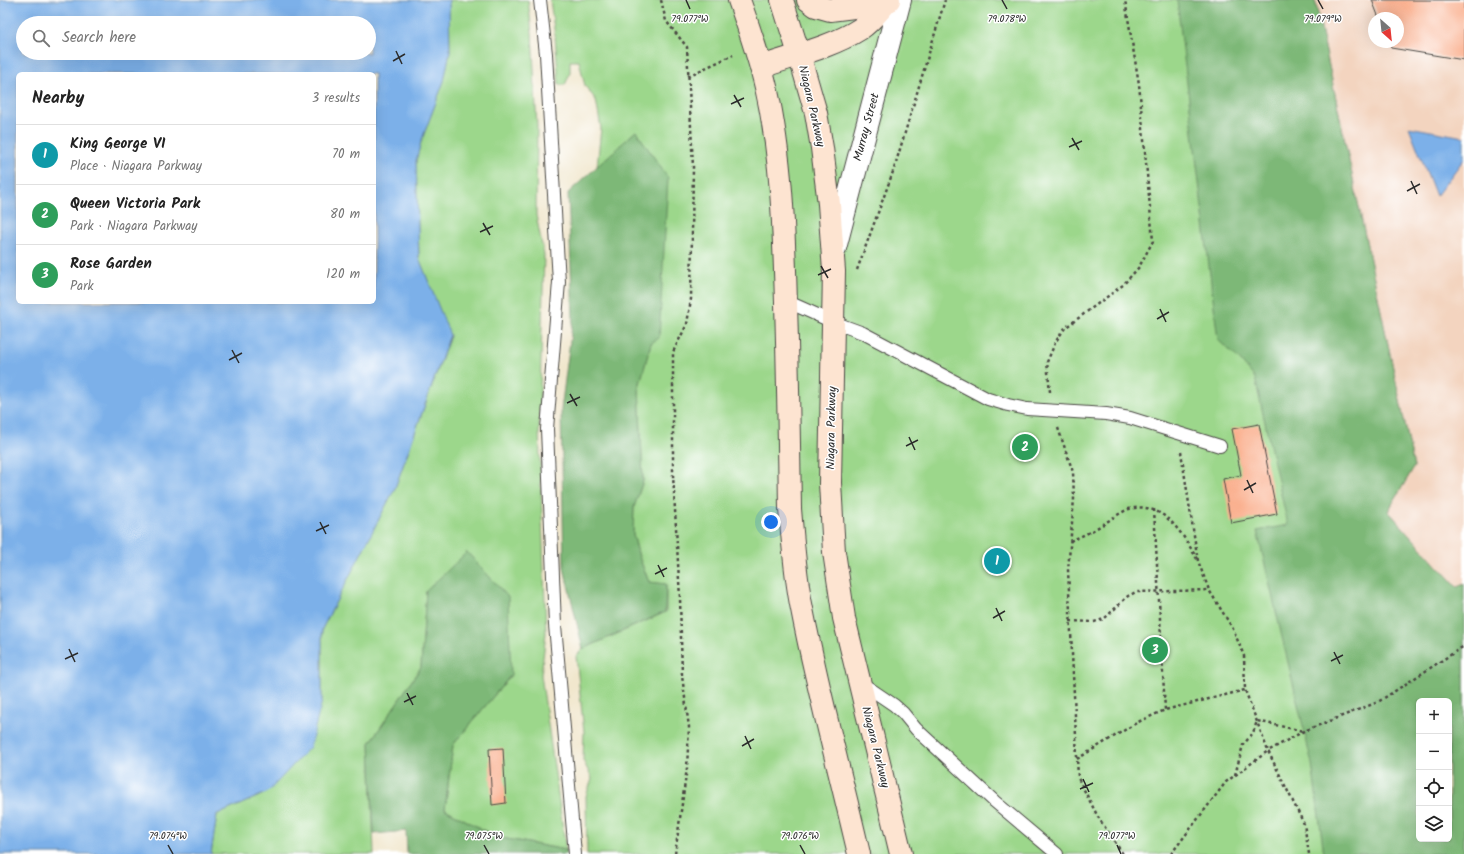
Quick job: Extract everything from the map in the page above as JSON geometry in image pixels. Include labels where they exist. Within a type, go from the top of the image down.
[{"type":"main road","points":[[739,0],[761,66],[770,109],[780,182],[785,241],[790,509],[801,608],[859,854]]},
{"type":"main road","name":"Niagara Parkway","points":[[782,0],[816,113],[829,197],[833,255],[830,483],[834,552],[844,618],[901,854]]},
{"type":"main road","points":[[808,0],[816,6],[830,10],[892,1]]},
{"type":"main road","points":[[761,66],[799,54],[860,29],[892,1]]},
{"type":"street","name":"Murray Street","points":[[833,255],[892,1]]},
{"type":"lane","points":[[540,0],[546,54],[559,282],[547,429],[554,609],[575,854]]},
{"type":"lane","points":[[786,301],[833,322],[863,333],[969,390],[995,401],[1027,409],[1106,414],[1130,418],[1220,446]]},
{"type":"lane","points":[[860,682],[894,705],[903,713],[916,729],[994,801],[1057,854]]},
{"type":"path","points":[[661,0],[666,21],[687,47],[693,167],[691,299],[687,324],[674,352],[673,460],[682,676],[688,727],[687,768],[675,854]]},
{"type":"path","points":[[856,273],[894,168],[945,0]]},
{"type":"path","points":[[688,76],[737,54]]},
{"type":"path","points":[[862,244],[864,253]]},
{"type":"path","points":[[1178,433],[1198,561]]},
{"type":"path","points":[[1070,542],[1128,509],[1142,507],[1154,509],[1166,516],[1186,539],[1198,561],[1209,590],[1233,629],[1244,656],[1245,690],[1268,751],[1304,824],[1309,854]]},
{"type":"path","points":[[1154,509],[1165,710]]},
{"type":"path","points":[[1070,621],[1094,622],[1104,619],[1128,596],[1136,592],[1159,593],[1209,590]]},
{"type":"path","points":[[1171,854],[1226,782],[1268,751],[1304,731],[1378,702],[1464,646]]},
{"type":"path","points":[[1077,759],[1138,722],[1165,710],[1245,690]]},
{"type":"path","points":[[1257,721],[1304,731]]},
{"type":"path","points":[[1235,776],[1243,746],[1253,733],[1257,721]]},
{"type":"shaded area","points":[[1315,0],[1464,0],[1464,584],[1457,588],[1388,511],[1414,467]]},
{"type":"green space","points":[[449,0],[528,0],[532,33],[537,127],[536,215],[544,255],[539,430],[546,633],[541,675],[566,850],[496,837],[445,809],[453,745],[511,675],[426,591],[421,667],[370,743],[374,854],[211,854],[217,815],[268,792],[322,701],[322,629],[395,488],[450,336],[419,258],[416,161],[421,142],[444,81],[450,51]]},
{"type":"green space","points":[[550,0],[1315,0],[1414,467],[1388,511],[1457,588],[1464,642],[1464,854],[587,854],[586,796],[592,779],[583,760],[584,732],[576,656],[583,649],[666,612],[666,584],[649,582],[639,557],[633,534],[634,507],[643,481],[639,387],[651,343],[636,131],[597,167],[601,128],[596,100],[585,86],[579,61],[570,61],[570,73],[565,85],[559,85]]},
{"type":"green space","points":[[1177,0],[1315,0],[1414,467],[1388,511],[1457,587],[1464,584],[1464,854],[1324,854],[1312,764],[1257,531],[1288,525],[1255,378],[1239,359],[1218,340]]},
{"type":"green space","points":[[636,131],[668,178],[659,338],[651,343],[639,387],[643,481],[634,507],[633,534],[639,557],[649,582],[666,584],[665,612],[583,649],[564,568],[561,410],[573,318],[568,193]]},
{"type":"green space","points":[[467,552],[508,597],[511,675],[453,745],[445,809],[496,837],[566,850],[566,854],[407,854],[406,831],[374,834],[370,743],[421,667],[426,591]]},
{"type":"water","points":[[0,0],[449,0],[450,51],[444,81],[421,142],[416,161],[419,258],[450,335],[395,488],[322,629],[322,701],[310,747],[268,792],[217,815],[211,854],[0,854]]},
{"type":"water","points":[[1409,127],[1464,137],[1464,159],[1436,196]]},
{"type":"building","points":[[1372,0],[1464,0],[1464,60],[1391,48],[1404,48],[1404,12],[1377,12]]},
{"type":"building","points":[[1259,424],[1277,514],[1231,523],[1223,479],[1241,475],[1232,429]]},
{"type":"building","points":[[503,748],[506,803],[492,805],[489,749]]},
{"type":"place","name":"Queen Victoria Park","points":[[1025,447]]},
{"type":"place","name":"King George VI","points":[[997,561]]},
{"type":"place","name":"Rose Garden","points":[[1155,650]]}]
